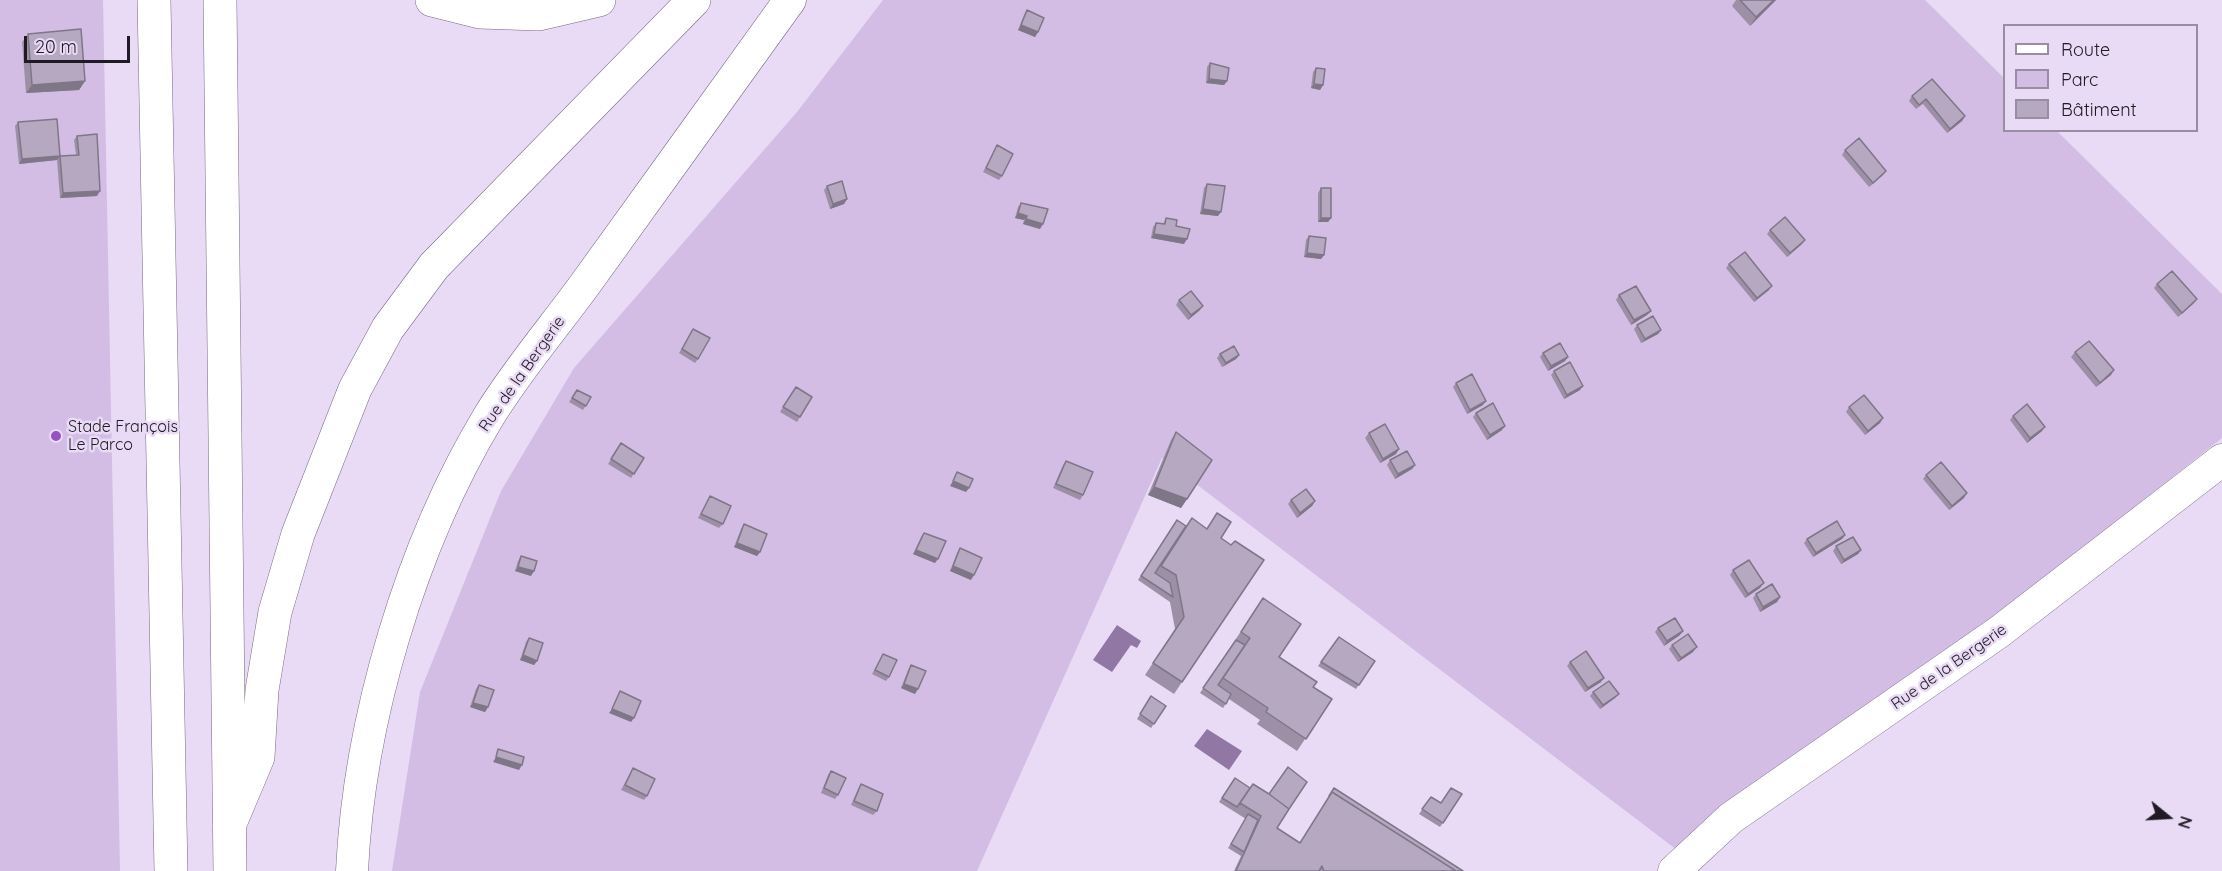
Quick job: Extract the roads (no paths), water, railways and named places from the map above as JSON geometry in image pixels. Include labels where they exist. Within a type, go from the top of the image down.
[{"type":"highway","points":[[154,0],[171,871]]},
{"type":"highway","points":[[220,0],[230,871]]},
{"type":"highway","points":[[432,0],[480,12],[539,14],[599,0]]},
{"type":"highway","points":[[230,826],[258,757],[262,690],[275,612],[298,534],[355,389],[388,328],[434,266],[694,0]]},
{"type":"street","name":"Rue de la Bergerie","points":[[352,871],[354,818],[374,713],[402,609],[441,509],[489,416],[790,0]]},
{"type":"street","name":"Rue de la Bergerie","points":[[1674,871],[1731,818],[2000,632],[2222,460]]},
{"type":"place","name":"Stade François Le Parco","points":[[56,436]]}]
